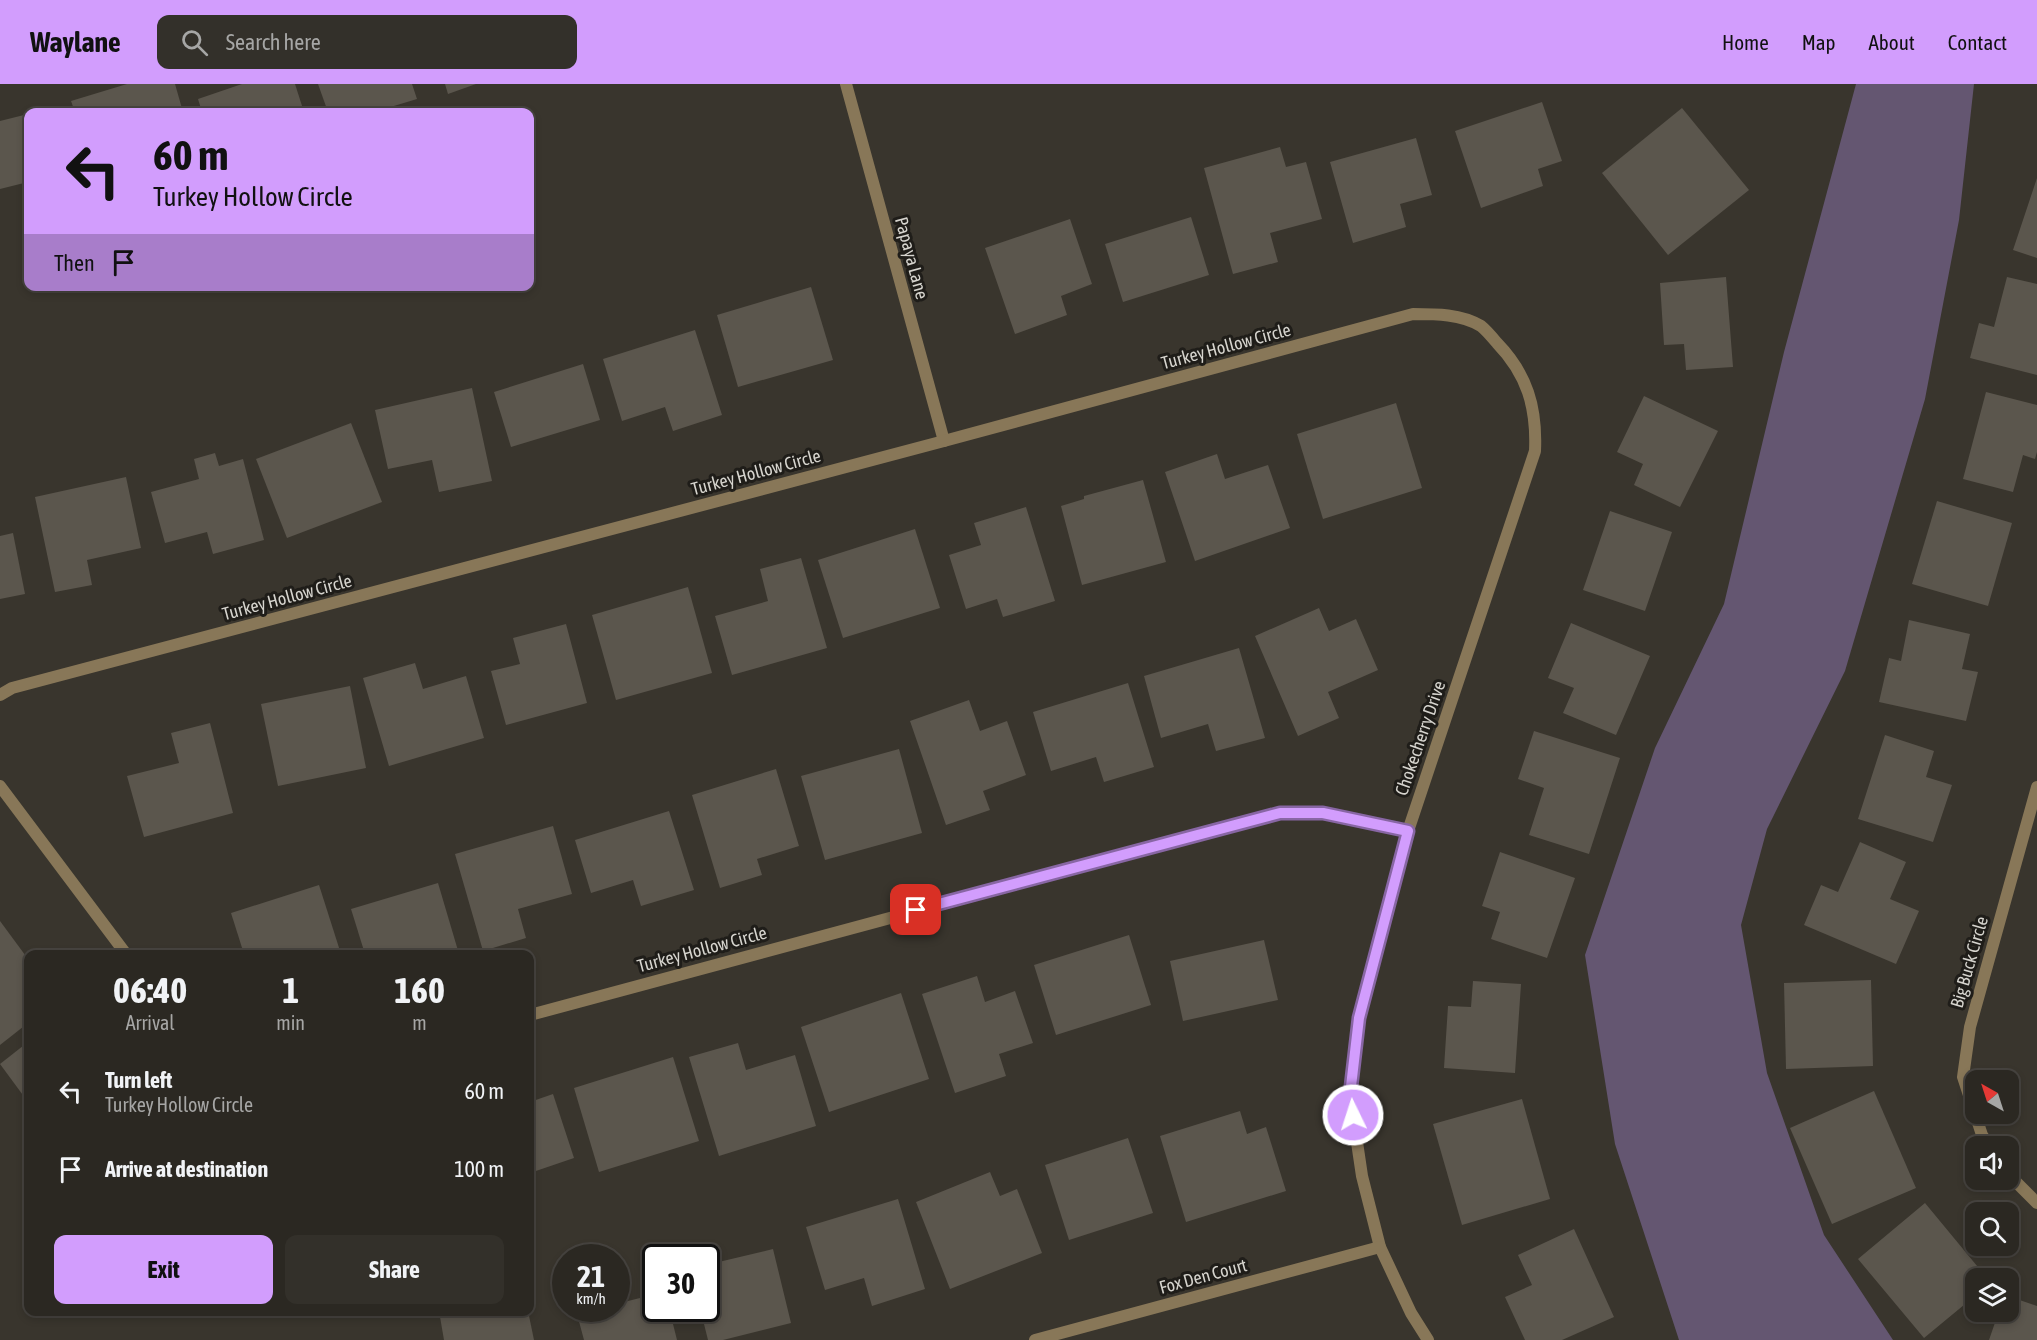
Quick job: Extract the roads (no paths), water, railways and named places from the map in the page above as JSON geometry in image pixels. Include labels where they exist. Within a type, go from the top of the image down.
[{"type":"street","name":"Papaya Lane","points":[[846,84],[944,441]]},
{"type":"street","name":"Turkey Hollow Circle","points":[[0,695],[12,688],[1413,314],[1448,314],[1481,326],[1511,357]]},
{"type":"street","name":"Chokecherry Drive","points":[[1428,1340],[1411,1313],[1380,1247],[1362,1176],[1350,1095],[1359,1018],[1408,831],[1535,451],[1536,428],[1527,386],[1511,357]]},
{"type":"street","points":[[0,786],[123,950]]},
{"type":"street","name":"Big Buck Circle","points":[[1983,1136],[1963,1077],[1970,1027],[2037,787]]},
{"type":"street","name":"Turkey Hollow Circle","points":[[534,1013],[1280,813],[1323,813],[1408,831]]},
{"type":"street","points":[[2019,1185],[2037,1203]]},
{"type":"street","name":"Fox Den Court","points":[[1035,1340],[1380,1247]]}]
